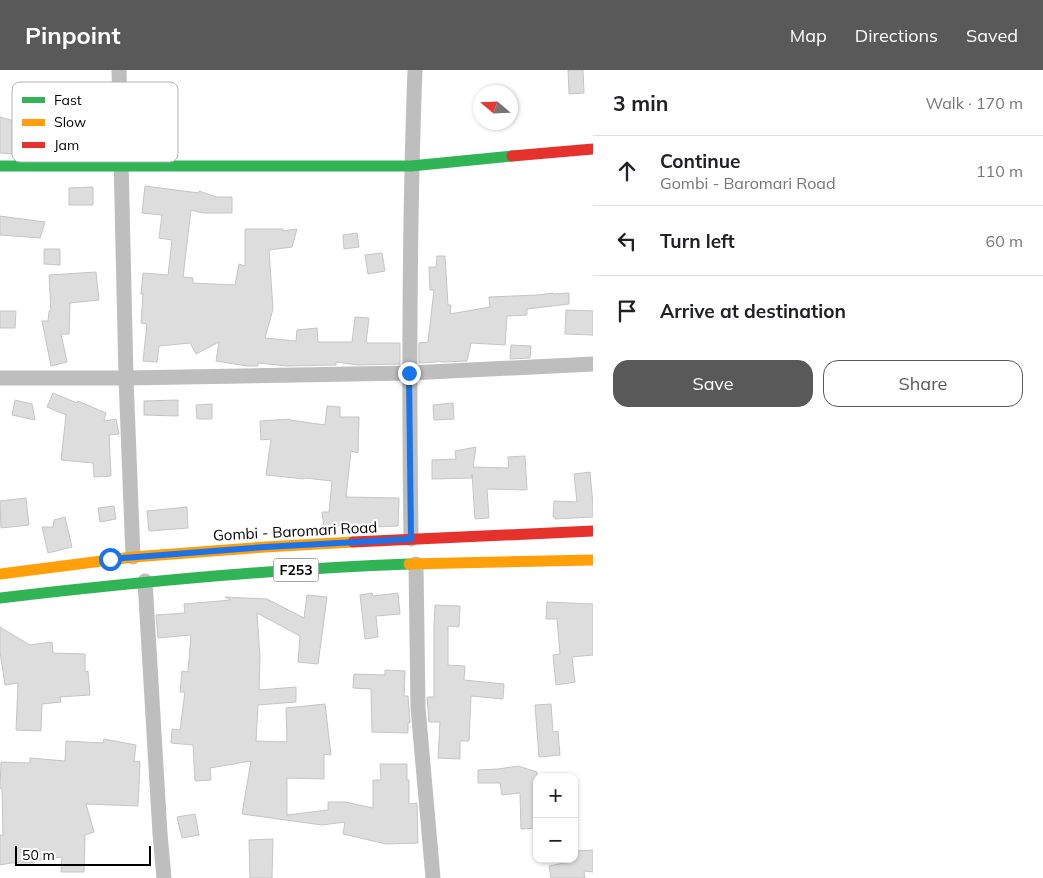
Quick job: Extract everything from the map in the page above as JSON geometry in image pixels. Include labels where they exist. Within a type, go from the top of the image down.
[{"type":"main road","points":[[0,166],[411,166],[593,149]]},
{"type":"main road","name":"Gombi - Baromari Road","points":[[0,574],[133,557],[265,547],[593,531]]},
{"type":"main road","name":"F253","points":[[0,598],[145,581],[272,571],[416,564],[593,560]]},
{"type":"street","points":[[411,539],[409,373],[411,166],[415,70]]},
{"type":"street","points":[[120,162],[133,557]]},
{"type":"street","points":[[0,378],[126,378],[409,373],[593,364]]},
{"type":"street","points":[[416,564],[418,708],[433,878]]},
{"type":"street","points":[[145,581],[159,824],[164,878]]},
{"type":"building","points":[[568,70],[583,70],[584,93],[569,94]]},
{"type":"building","points":[[0,117],[12,120],[12,154],[0,153]]},
{"type":"building","points":[[145,186],[199,193],[199,191],[216,197],[232,197],[232,213],[203,213],[191,210],[183,277],[193,278],[193,283],[235,285],[239,264],[245,266],[245,229],[283,229],[283,231],[297,229],[292,247],[269,250],[273,309],[265,338],[296,341],[297,330],[317,328],[318,342],[352,342],[355,317],[369,318],[366,343],[400,343],[400,364],[358,365],[336,362],[336,365],[287,366],[258,363],[258,366],[247,366],[216,361],[219,342],[196,354],[190,343],[159,346],[157,362],[143,361],[147,324],[141,323],[143,273],[168,275],[172,240],[159,238],[162,215],[142,213]]},
{"type":"building","points":[[93,187],[93,205],[69,205],[69,188]]},
{"type":"building","points":[[0,216],[45,222],[40,238],[0,235]]},
{"type":"building","points":[[357,233],[359,247],[344,249],[343,235]]},
{"type":"building","points":[[44,249],[60,249],[60,265],[44,264]]},
{"type":"building","points":[[382,253],[385,271],[368,274],[365,255]]},
{"type":"building","points":[[437,256],[445,256],[448,305],[451,305],[450,314],[490,307],[489,297],[569,293],[569,304],[527,309],[527,315],[507,316],[505,345],[471,343],[467,361],[419,363],[419,343],[428,342],[434,290],[430,290],[429,267],[436,267]]},
{"type":"building","points":[[96,272],[99,300],[70,303],[69,334],[61,334],[67,362],[51,366],[42,321],[48,321],[49,311],[51,311],[49,275]]},
{"type":"building","points":[[566,310],[593,311],[593,335],[565,334]]},
{"type":"building","points":[[0,311],[16,311],[15,328],[0,328]]},
{"type":"building","points":[[511,345],[531,346],[530,358],[510,359]]},
{"type":"building","points":[[53,393],[106,413],[104,421],[116,419],[119,434],[109,435],[111,476],[94,477],[93,463],[61,460],[66,415],[47,407]]},
{"type":"building","points":[[15,400],[32,404],[35,420],[12,415]]},
{"type":"building","points":[[178,400],[178,416],[144,415],[144,401]]},
{"type":"building","points":[[453,403],[454,419],[434,420],[433,405]]},
{"type":"building","points":[[212,404],[212,419],[197,419],[196,405]]},
{"type":"building","points":[[327,406],[340,407],[340,417],[359,417],[358,453],[351,451],[346,497],[399,498],[398,526],[345,528],[345,525],[324,527],[322,512],[329,512],[332,481],[266,475],[271,439],[261,440],[260,421],[290,419],[325,425]]},
{"type":"building","points":[[476,447],[473,467],[509,468],[508,457],[525,456],[527,490],[487,489],[489,518],[475,519],[472,474],[472,478],[432,479],[432,460],[456,459],[455,451]]},
{"type":"building","points":[[590,472],[593,517],[555,519],[553,517],[554,501],[577,502],[574,474]]},
{"type":"building","points":[[26,498],[29,525],[1,528],[0,501]]},
{"type":"building","points":[[114,506],[116,519],[100,522],[98,508]]},
{"type":"building","points":[[187,507],[188,528],[149,531],[147,511]]},
{"type":"building","points":[[65,517],[72,547],[48,553],[42,527],[53,527],[54,520]]},
{"type":"building","points":[[372,593],[373,596],[398,593],[400,614],[376,616],[378,637],[365,639],[360,595]]},
{"type":"building","points":[[307,595],[327,597],[318,664],[298,662],[300,636],[257,613],[260,657],[259,690],[296,687],[296,702],[258,705],[256,741],[287,742],[286,708],[325,704],[331,755],[324,754],[324,779],[287,778],[287,815],[328,810],[328,802],[345,802],[373,808],[373,780],[381,780],[380,764],[407,764],[409,804],[417,803],[418,843],[386,844],[343,834],[345,822],[322,825],[242,814],[251,761],[210,768],[211,780],[195,781],[193,745],[171,743],[172,729],[180,730],[185,692],[180,692],[182,671],[188,672],[191,635],[158,638],[156,615],[185,613],[184,604],[231,600],[225,597],[267,599],[304,618]]},
{"type":"building","points":[[547,602],[593,604],[593,655],[572,657],[575,682],[556,685],[553,655],[560,654],[557,619],[546,619]]},
{"type":"building","points":[[435,605],[460,606],[459,627],[448,626],[448,665],[465,666],[464,680],[504,684],[503,699],[471,696],[469,741],[460,741],[460,759],[438,758],[440,722],[429,722],[427,697],[434,697]]},
{"type":"building","points":[[0,627],[30,645],[52,642],[53,653],[85,654],[85,672],[88,671],[90,695],[60,697],[61,702],[42,704],[41,731],[16,730],[18,683],[5,685],[0,652]]},
{"type":"building","points":[[385,670],[405,671],[404,696],[408,696],[410,723],[408,723],[408,733],[372,732],[371,689],[353,688],[354,674],[385,675]]},
{"type":"building","points":[[551,704],[553,732],[558,731],[560,755],[539,757],[535,705]]},
{"type":"building","points":[[104,739],[136,745],[134,761],[140,762],[138,806],[86,804],[94,832],[85,835],[84,872],[61,872],[62,857],[34,861],[34,863],[0,865],[0,835],[3,835],[2,789],[0,788],[1,762],[30,763],[30,758],[65,761],[66,741],[103,743]]},
{"type":"building","points":[[518,766],[537,772],[533,773],[533,828],[521,829],[520,793],[502,795],[500,783],[478,783],[478,770]]},
{"type":"building","points":[[195,814],[199,835],[182,838],[177,817]]},
{"type":"building","points":[[273,839],[272,878],[250,878],[249,840]]},
{"type":"building","points":[[593,850],[593,872],[584,871],[585,878],[551,878],[549,866],[578,863],[578,851]]},
{"type":"traffic: fast","points":[[0,166],[411,166],[512,156]]},
{"type":"traffic: fast","points":[[0,598],[204,577],[306,569],[409,564]]},
{"type":"traffic: slow","points":[[0,574],[133,557],[353,542]]},
{"type":"traffic: slow","points":[[409,564],[593,560]]},
{"type":"traffic: jam","points":[[512,156],[593,149]]},
{"type":"traffic: jam","points":[[353,542],[593,531]]},
{"type":"route","points":[[110,559],[265,547],[411,539],[409,373]]}]
